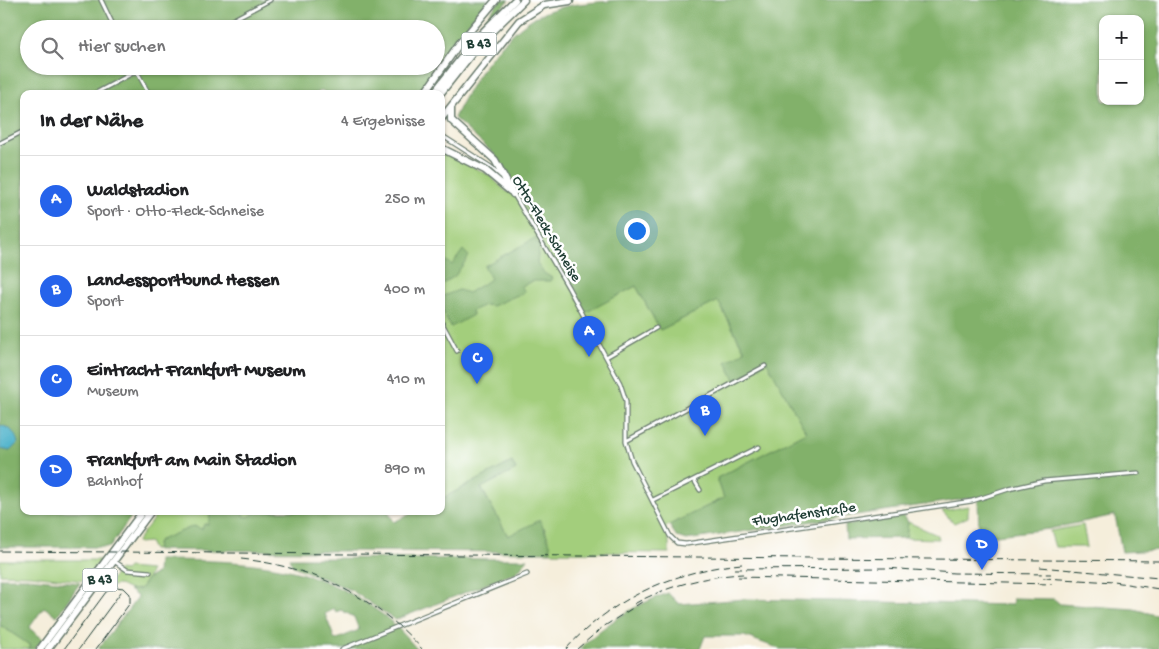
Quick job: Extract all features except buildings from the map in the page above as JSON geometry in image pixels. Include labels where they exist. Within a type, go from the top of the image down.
[{"type":"highway","points":[[445,62],[496,0]]},
{"type":"highway","name":"B 43","points":[[435,90],[476,38],[515,0]]},
{"type":"highway","name":"B 43","points":[[443,90],[481,42],[524,0]]},
{"type":"highway","points":[[445,113],[519,21],[544,5],[570,0]]},
{"type":"highway","points":[[427,90],[437,75]]},
{"type":"highway","points":[[451,105],[451,120],[495,160],[513,194]]},
{"type":"highway","points":[[445,150],[485,170],[513,194]]},
{"type":"highway","name":"B 43","points":[[40,649],[140,515]]},
{"type":"highway","name":"B 43","points":[[48,649],[148,515]]},
{"type":"street","points":[[101,0],[111,20]]},
{"type":"street","points":[[232,20],[270,0]]},
{"type":"street","points":[[101,90],[130,75]]},
{"type":"street","points":[[139,75],[147,90]]},
{"type":"street","points":[[0,143],[20,133]]},
{"type":"street","name":"Otto-Fleck-Schneise","points":[[445,137],[490,167],[500,176],[513,194],[606,357],[619,380],[626,401],[626,441],[632,461],[674,541]]},
{"type":"street","points":[[445,328],[457,351]]},
{"type":"street","points":[[606,357],[656,328]]},
{"type":"street","points":[[626,441],[765,366]]},
{"type":"street","points":[[652,500],[759,446]]},
{"type":"street","name":"Flughafenstraße","points":[[674,541],[686,544],[972,501],[1009,489],[1044,481],[1138,473]]},
{"type":"street","points":[[694,480],[700,490]]},
{"type":"street","points":[[114,562],[127,570],[150,572]]},
{"type":"street","points":[[342,649],[526,574]]},
{"type":"green space","points":[[0,0],[488,0],[445,55],[445,20],[20,20],[20,75],[431,75],[421,90],[20,90],[20,515],[132,515],[110,547],[0,547],[0,449],[10,451],[9,428],[0,425]]},
{"type":"green space","points":[[500,0],[509,0],[456,56]]},
{"type":"green space","points":[[619,0],[1159,0],[1159,550],[1122,552],[1115,515],[1049,529],[979,537],[978,497],[686,540],[677,537],[669,525],[724,498],[717,478],[806,432],[767,362],[735,380],[726,362],[745,351],[718,301],[660,330],[636,286],[585,313],[560,265],[495,155],[454,118],[479,74],[513,34],[539,15],[558,8]]},
{"type":"green space","points":[[445,153],[489,175],[507,192],[515,188],[585,312],[636,286],[660,330],[718,301],[745,352],[735,380],[767,361],[806,432],[717,478],[724,498],[665,527],[669,541],[669,553],[550,552],[550,544],[544,527],[508,536],[481,487],[516,470],[512,462],[445,497]]},
{"type":"green space","points":[[535,238],[539,246],[537,264],[544,273],[552,278],[550,281],[533,281],[521,286],[525,292],[492,306],[485,305],[471,311],[473,315],[451,327],[445,316],[445,295],[459,290],[468,293],[491,279],[484,266]]},
{"type":"green space","points":[[463,250],[469,256],[455,276],[445,282],[445,260],[452,265]]},
{"type":"green space","points":[[512,462],[516,470],[481,488],[508,536],[540,520],[550,544],[550,552],[156,550],[158,541],[194,526],[202,529],[204,524],[208,524],[210,515],[244,515],[249,517],[252,515],[390,515],[394,522],[408,515],[445,515],[445,497]]},
{"type":"green space","points":[[968,506],[968,517],[954,523],[942,511]]},
{"type":"green space","points":[[156,515],[278,515],[207,525],[202,530],[158,541],[156,550],[153,550],[149,542],[138,543],[137,541]]},
{"type":"green space","points":[[904,516],[908,522],[906,538],[846,539],[845,525]]},
{"type":"green space","points":[[908,522],[937,535],[938,539],[906,538]]},
{"type":"green space","points":[[1083,525],[1087,547],[1055,547],[1050,531]]},
{"type":"green space","points":[[289,558],[528,559],[517,572],[395,620],[351,590],[293,566]]},
{"type":"green space","points":[[0,560],[100,560],[85,581],[0,574]]},
{"type":"green space","points":[[158,560],[246,563],[300,573],[326,582],[353,595],[384,616],[417,649],[98,649],[138,597],[129,590],[140,589],[148,578],[157,573]],"holes":[[[334,608],[336,612],[341,610],[354,617],[359,630],[335,640],[325,614]]]},
{"type":"green space","points":[[128,568],[151,570],[148,578],[137,590],[127,589],[119,585],[109,587],[109,583],[118,570],[125,571]]},
{"type":"green space","points":[[0,578],[27,578],[80,583],[57,616],[44,607],[29,628],[43,639],[35,649],[29,649],[31,646],[0,625]]},
{"type":"green space","points":[[668,593],[679,604],[745,599],[1012,605],[1013,598],[1054,599],[1060,604],[1134,609],[1159,616],[1159,649],[780,649],[744,636],[705,636],[700,649],[579,649],[620,616],[643,603]]},
{"type":"green space","points":[[0,625],[31,646],[29,649],[0,649]]},
{"type":"water","points":[[0,425],[12,431],[17,439],[18,443],[10,451],[0,449]]},
{"type":"tram line","points":[[64,649],[106,592],[115,587],[124,588],[130,594],[130,603],[96,649]]},
{"type":"tram line","points":[[79,649],[121,592]]},
{"type":"railway","points":[[0,551],[1159,561]]},
{"type":"railway","points":[[241,559],[292,569],[340,587],[384,614],[404,630],[422,649]]},
{"type":"railway","points":[[566,649],[603,615],[646,590],[669,580],[693,573],[717,567],[742,564]]},
{"type":"railway","points":[[1040,567],[1159,578]]},
{"type":"railway","points":[[734,569],[886,568],[954,573],[1051,574]]},
{"type":"railway","points":[[634,604],[660,592],[687,583],[743,574]]},
{"type":"railway","points":[[738,577],[1052,584]]},
{"type":"railway","points":[[1043,578],[1114,582],[1159,589]]},
{"type":"railway","points":[[577,649],[603,627],[642,602]]},
{"type":"place","name":"Waldstadion","points":[[589,357]]},
{"type":"place","name":"Eintracht Frankfurt Museum","points":[[477,384]]},
{"type":"place","name":"Landessportbund Hessen","points":[[705,436]]},
{"type":"place","name":"Frankfurt am Main Stadion","points":[[982,570]]}]
